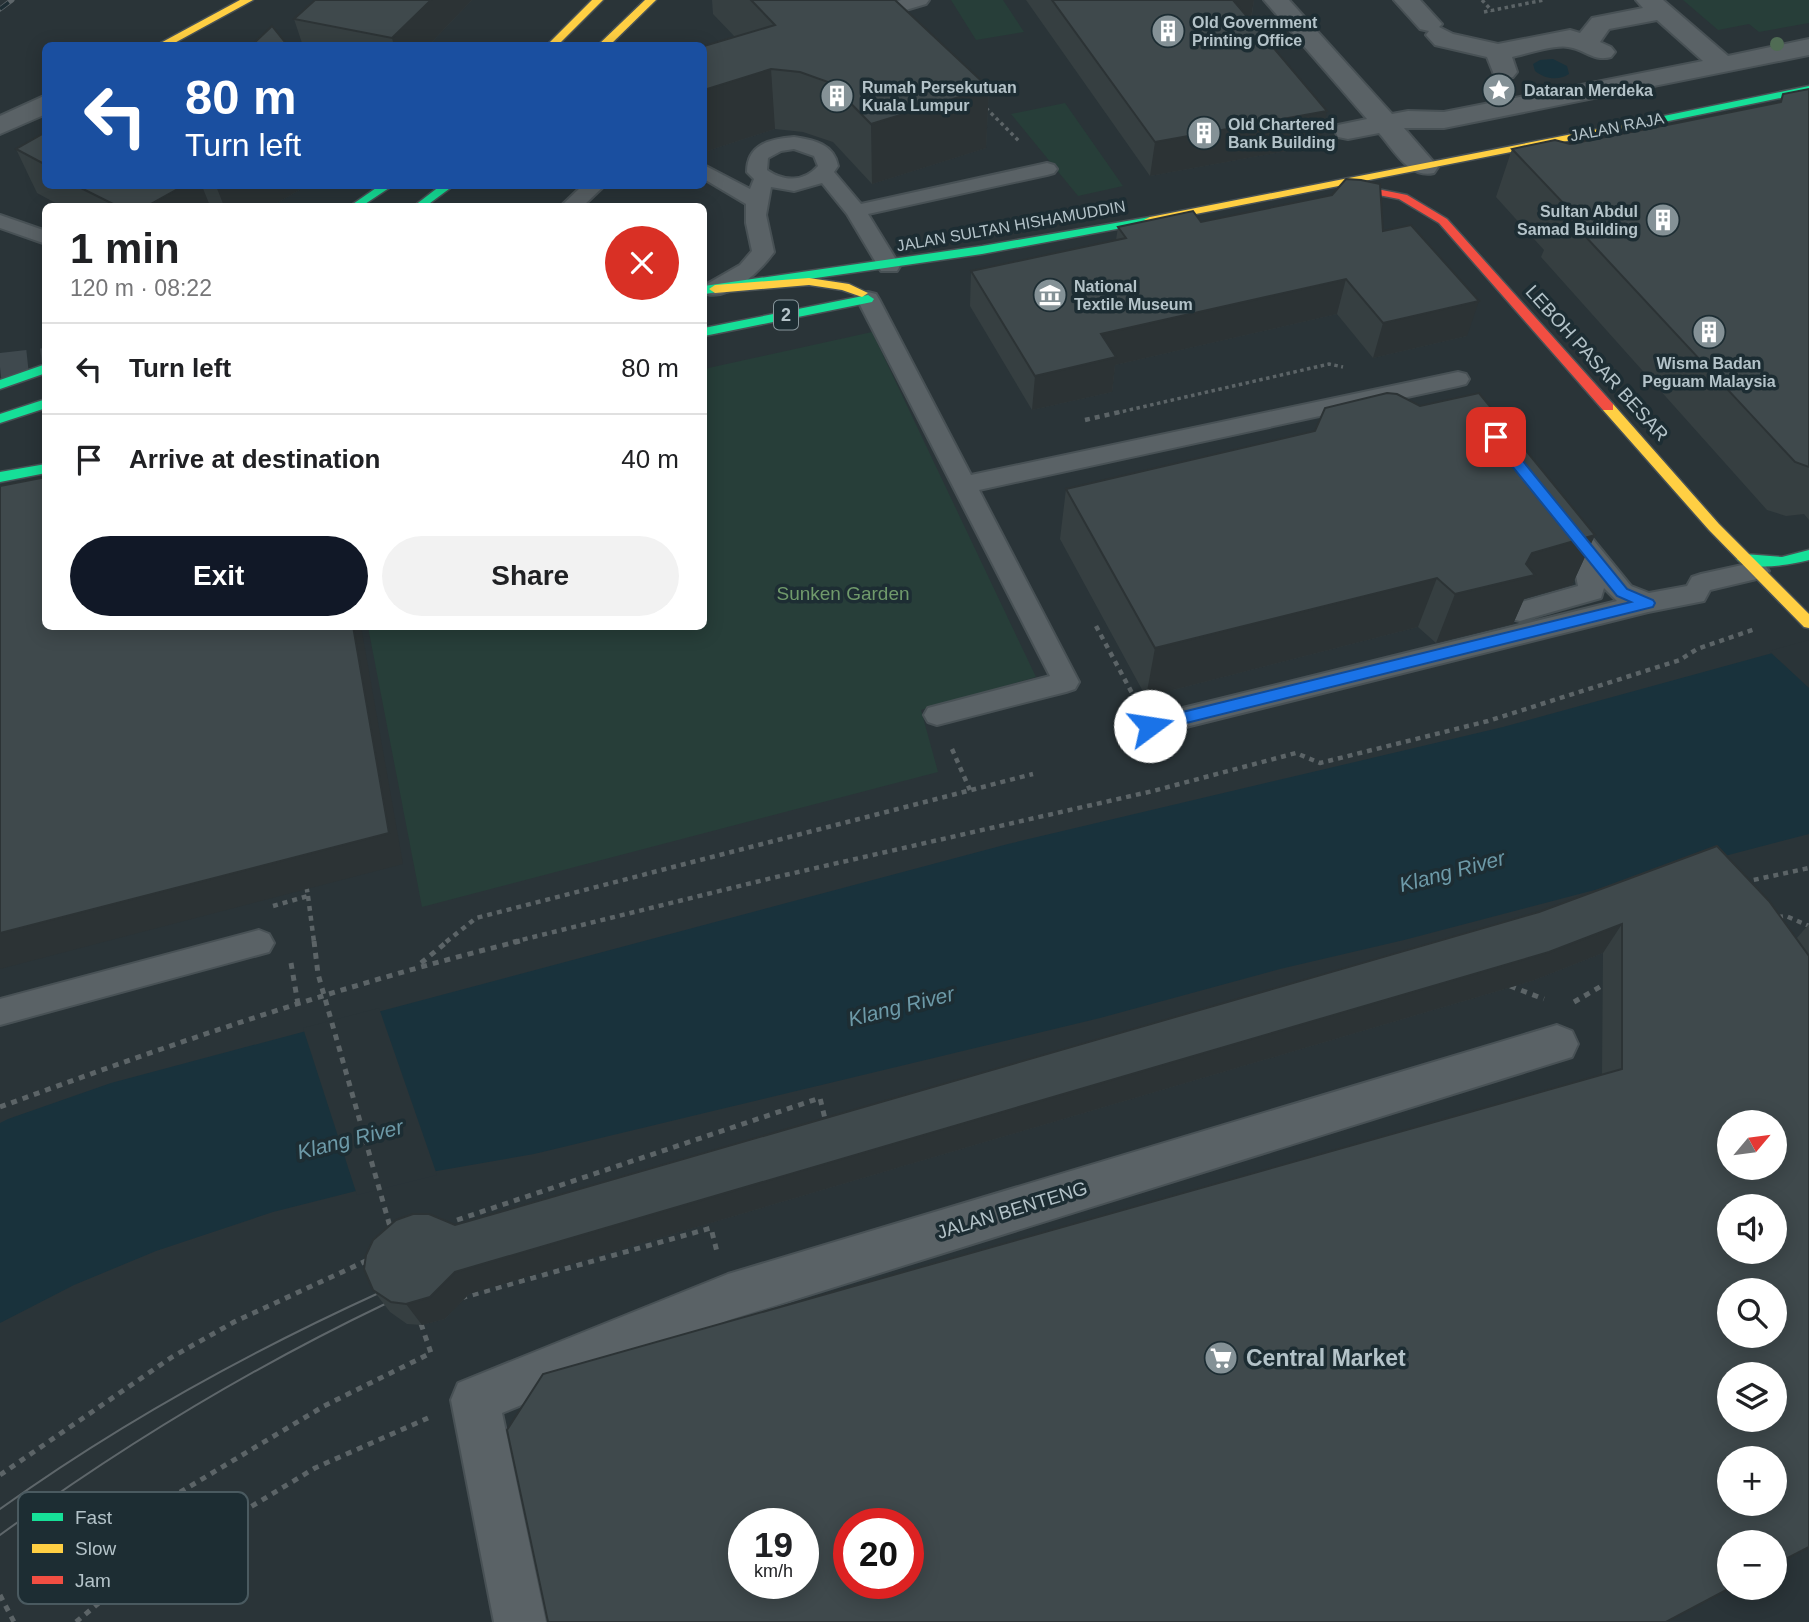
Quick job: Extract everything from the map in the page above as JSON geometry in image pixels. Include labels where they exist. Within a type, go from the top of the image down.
[{"type":"main road","points":[[168,42],[248,0]]},
{"type":"main road","points":[[555,42],[598,0]]},
{"type":"main road","points":[[606,42],[651,0]]},
{"type":"main road","name":"JALAN RAJA","points":[[1324,187],[1809,89]]},
{"type":"main road","name":"JALAN SULTAN HISHAMUDDIN","points":[[709,290],[889,266],[1324,187]]},
{"type":"main road","name":"LEBOH PASAR BESAR","points":[[1324,187],[1374,188],[1409,197],[1443,221],[1750,565],[1807,622]]},
{"type":"main road","points":[[360,203],[381,189]]},
{"type":"main road","points":[[423,203],[443,189]]},
{"type":"main road","points":[[709,290],[785,284],[830,284],[859,290],[868,299]]},
{"type":"main road","name":"2","points":[[707,331],[868,299]]},
{"type":"main road","points":[[0,385],[42,369]]},
{"type":"main road","points":[[0,419],[42,404]]},
{"type":"main road","points":[[4,479],[42,469]]},
{"type":"main road","points":[[1750,565],[1782,562],[1809,555]]},
{"type":"street","points":[[1276,0],[1424,167]]},
{"type":"street","points":[[1406,0],[1444,40],[1518,83],[1615,65],[1723,65],[1809,47]]},
{"type":"street","points":[[1615,65],[1593,16],[1655,6],[1723,65]]},
{"type":"street","points":[[1348,131],[1408,120],[1444,120],[1518,83],[1570,38],[1615,65]]},
{"type":"street","points":[[0,126],[42,105]]},
{"type":"street","name":"JALAN BENTENG","points":[[475,1400],[728,1297],[1558,1044]]},
{"type":"street","points":[[475,1400],[520,1622]]},
{"type":"lane","points":[[872,15],[920,0]]},
{"type":"lane","points":[[794,143],[816,147],[828,159],[824,173],[817,179],[796,185],[772,182],[757,172],[757,158],[772,147],[794,143]]},
{"type":"lane","points":[[856,211],[1047,169]]},
{"type":"lane","points":[[707,173],[755,200]]},
{"type":"lane","points":[[824,173],[856,211],[889,266]]},
{"type":"lane","points":[[709,290],[748,270],[763,252],[755,200],[764,178]]},
{"type":"lane","points":[[574,203],[591,189]]},
{"type":"lane","points":[[0,220],[42,236]]},
{"type":"lane","points":[[868,299],[1066,682],[937,715]]},
{"type":"lane","points":[[965,485],[1458,379]]},
{"type":"lane","points":[[1546,499],[1622,593],[1648,603]]},
{"type":"lane","points":[[1520,612],[1592,591],[1579,541]]},
{"type":"lane","points":[[1150,726],[1648,603],[1695,594],[1701,583],[1750,565]]},
{"type":"lane","points":[[0,1012],[259,943]]},
{"type":"path","points":[[1482,0],[1492,11]]},
{"type":"path","points":[[981,104],[1047,169]]},
{"type":"path","points":[[1076,422],[1329,364]]},
{"type":"path","points":[[1096,626],[1150,726]]},
{"type":"path","points":[[0,1105],[418,965],[772,878],[1153,790],[1296,753],[1320,762],[1488,721],[1680,660],[1696,649],[1760,627]]},
{"type":"path","points":[[937,715],[970,790]]},
{"type":"path","points":[[418,965],[476,918],[1033,774]]},
{"type":"path","points":[[1740,882],[1809,868]]},
{"type":"path","points":[[1750,880],[1757,890]]},
{"type":"path","points":[[306,883],[318,974],[394,1240]]},
{"type":"path","points":[[1772,909],[1779,919]]},
{"type":"path","points":[[1768,922],[1786,916],[1809,926]]},
{"type":"path","points":[[1558,1044],[1564,1008],[1610,981]]},
{"type":"path","points":[[1508,985],[1530,993]]},
{"type":"path","points":[[457,1220],[820,1098],[827,1128]]},
{"type":"path","points":[[454,1297],[465,1299],[710,1228],[728,1297]]},
{"type":"path","points":[[0,1475],[172,1357],[234,1322],[368,1260]]},
{"type":"path","points":[[180,1492],[324,1406],[431,1353],[417,1315]]},
{"type":"path","points":[[248,1508],[315,1468],[475,1400]]},
{"type":"path","points":[[0,1595],[13,1622]]},
{"type":"path","points":[[76,1622],[98,1604]]},
{"type":"green space","points":[[951,0],[1003,0],[1024,32],[976,40]]},
{"type":"green space","points":[[1683,0],[1809,0],[1809,23],[1759,32],[1749,24],[1718,30]]},
{"type":"green space","points":[[1065,103],[1123,186],[1078,196],[1011,114]]},
{"type":"green space","name":"Sunken Garden","points":[[872,332],[1036,677],[921,710],[938,772],[422,907],[369,630],[707,630],[707,368]]},
{"type":"water","points":[[1553,59],[1567,66],[1569,74],[1552,78],[1535,71],[1533,64],[1540,60]]},
{"type":"water","name":"Klang River","points":[[1809,643],[1809,834],[1404,940],[1280,969],[1100,1018],[534,1154],[431,1172],[273,1212],[156,1251],[74,1285],[0,1323],[0,1123],[8,1119],[111,1083],[1008,844],[1503,727]]},
{"type":"pier","points":[[1809,640],[1809,688],[1769,651]]},
{"type":"pier","points":[[379,1008],[437,1175],[357,1195],[303,1028]]},
{"type":"building","points":[[315,0],[431,0],[392,38],[294,19]]},
{"type":"building","points":[[751,0],[895,0],[989,88],[871,124],[831,83],[800,72],[771,69],[707,89],[707,45],[775,25]]},
{"type":"building","points":[[1052,0],[1233,0],[1327,111],[1155,142]]},
{"type":"building","points":[[272,26],[285,42],[255,42]]},
{"type":"building","points":[[1809,89],[1809,467],[1795,462],[1559,208],[1566,206],[1512,149],[1555,140],[1570,144],[1781,102],[1783,94]]},
{"type":"building","points":[[42,134],[42,163],[16,149]]},
{"type":"building","points":[[1346,179],[1380,184],[1383,231],[1411,225],[1479,301],[1383,323],[1346,279],[1101,334],[1116,357],[1035,376],[971,271],[1126,238],[1118,227],[1193,211],[1201,222],[1332,195]]},
{"type":"building","points":[[83,189],[178,189],[152,203],[111,203]]},
{"type":"building","points":[[1387,393],[1397,394],[1420,406],[1479,393],[1595,535],[1532,553],[1526,564],[1535,575],[1455,594],[1437,578],[1155,648],[1066,489],[1315,431],[1325,408]]},
{"type":"building","points":[[42,478],[42,630],[354,630],[389,833],[0,933],[0,486]]},
{"type":"building","name":"Central Market","points":[[1717,846],[1769,901],[1809,956],[1809,1547],[1787,1558],[1787,1530],[1717,1530],[1717,1595],[1666,1622],[548,1622],[507,1430],[543,1374],[1622,1069],[1622,924],[1549,952],[455,1272],[430,1297],[406,1304],[391,1302],[373,1290],[364,1269],[366,1255],[373,1240],[396,1220],[413,1214],[429,1214],[455,1225],[1539,912]]},
{"type":"tunnel","points":[[0,367],[42,362]]},
{"type":"tram line","points":[[24,1492],[91,1447],[185,1391],[381,1292]]},
{"type":"tram line","points":[[60,1492],[187,1410],[285,1355],[385,1304]]},
{"type":"tram line","points":[[0,1509],[18,1496]]},
{"type":"tram line","points":[[0,1535],[18,1522]]},
{"type":"railway","points":[[0,9],[12,0]]},
{"type":"traffic: fast","points":[[1654,121],[1809,89]]},
{"type":"traffic: fast","points":[[360,203],[381,189]]},
{"type":"traffic: fast","points":[[423,203],[443,189]]},
{"type":"traffic: fast","points":[[707,290],[982,250],[1150,220]]},
{"type":"traffic: fast","points":[[707,331],[868,299]]},
{"type":"traffic: fast","points":[[0,385],[42,369]]},
{"type":"traffic: fast","points":[[0,419],[42,404]]},
{"type":"traffic: fast","points":[[0,477],[42,469]]},
{"type":"traffic: fast","points":[[1744,559],[1782,562],[1809,555]]},
{"type":"traffic: slow","points":[[168,42],[248,0]]},
{"type":"traffic: slow","points":[[555,42],[598,0]]},
{"type":"traffic: slow","points":[[606,42],[651,0]]},
{"type":"traffic: slow","points":[[1150,220],[1654,121]]},
{"type":"traffic: slow","points":[[715,289],[809,281],[862,293]]},
{"type":"traffic: slow","points":[[1608,407],[1714,527],[1809,623]]},
{"type":"traffic: jam","points":[[1357,188],[1403,197],[1443,221],[1608,407]]},
{"type":"place","name":"Old Government Printing Office","points":[[1168,31]]},
{"type":"place","name":"Dataran Merdeka","points":[[1499,90]]},
{"type":"place","name":"Rumah Persekutuan Kuala Lumpur","points":[[837,96]]},
{"type":"place","name":"Old Chartered Bank Building","points":[[1204,133]]},
{"type":"place","name":"Sultan Abdul Samad Building","points":[[1663,220]]},
{"type":"place","name":"National Textile Museum","points":[[1050,295]]},
{"type":"place","name":"Wisma Badan Peguam Malaysia","points":[[1709,332]]},
{"type":"place","name":"Central Market","points":[[1221,1358]]},
{"type":"route","points":[[1150,726],[1648,603],[1622,593],[1496,437]]}]
